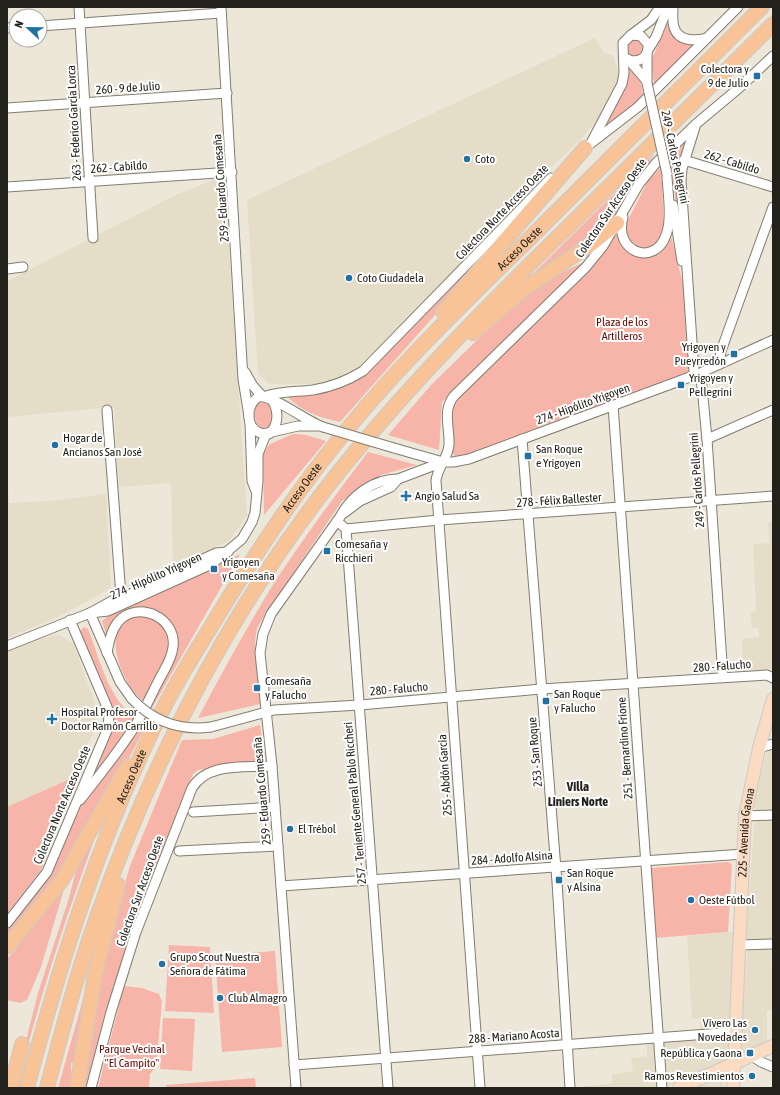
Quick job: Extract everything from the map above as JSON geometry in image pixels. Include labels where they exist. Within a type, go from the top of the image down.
[{"type":"highway","name":"Acceso Oeste","points":[[27,1088],[61,965],[86,890],[117,810],[163,710],[224,605],[285,511],[338,440],[384,387],[478,289],[762,7]]},
{"type":"highway","name":"Acceso Oeste","points":[[47,1088],[83,960],[114,872],[145,797],[172,737],[210,666],[268,570],[337,475],[420,379],[495,299],[773,24]]},
{"type":"highway","points":[[384,387],[421,337],[588,146]]},
{"type":"highway","points":[[420,379],[523,290],[591,244],[617,223]]},
{"type":"highway","points":[[7,947],[62,880],[163,710]]},
{"type":"highway","points":[[77,1088],[97,966],[105,929],[145,797]]},
{"type":"highway","points":[[11,1088],[22,1044]]},
{"type":"main road","name":"225 - Avenida Gaona","points":[[733,1088],[745,816],[759,748],[773,699]]},
{"type":"main road","points":[[679,1088],[773,1046]]},
{"type":"street","name":"263 - Federico García Lorca","points":[[79,7],[93,238]]},
{"type":"street","points":[[588,146],[622,84],[626,57],[623,43],[651,20],[660,7]]},
{"type":"street","name":"249 - Carlos Pellegrini","points":[[668,7],[658,32],[648,51],[647,82],[667,175],[679,248],[688,285]]},
{"type":"street","points":[[672,7],[674,28],[680,36],[692,40],[707,38]]},
{"type":"street","name":"Colectora Norte Acceso Oeste","points":[[267,397],[278,392],[312,390],[331,386],[349,380],[363,371],[530,198],[588,146],[638,107],[738,7]]},
{"type":"street","points":[[48,25],[221,10]]},
{"type":"street","name":"259 - Eduardo Comesaña","points":[[221,10],[245,394],[249,420],[252,481],[256,492]]},
{"type":"street","points":[[626,57],[638,61],[642,59],[648,51],[645,40],[641,36],[631,35]]},
{"type":"street","name":"249 - Carlos Pellegrini","points":[[626,57],[647,82]]},
{"type":"street","name":"Colectora Sur Acceso Oeste","points":[[443,462],[449,446],[447,414],[451,400],[586,267],[603,246],[639,184],[656,162],[696,124],[771,60]]},
{"type":"street","name":"260 - 9 de Julio","points":[[7,108],[227,93]]},
{"type":"street","name":"249 - Carlos Pellegrini","points":[[696,124],[684,160],[681,181],[694,371],[701,377],[707,439],[723,677]]},
{"type":"street","name":"262 - Cabildo","points":[[684,160],[773,187]]},
{"type":"street","name":"262 - Cabildo","points":[[7,188],[232,172]]},
{"type":"street","points":[[626,207],[620,228],[624,241],[629,248],[641,253],[655,250],[664,241],[668,228],[667,175]]},
{"type":"street","points":[[719,364],[721,351],[773,207]]},
{"type":"street","points":[[7,269],[23,267]]},
{"type":"street","name":"274 - Hipólito Yrigoyen","points":[[338,519],[360,501],[391,487],[398,479],[443,462],[470,459],[698,374],[773,340]]},
{"type":"street","name":"259 - Eduardo Comesaña","points":[[244,369],[253,386],[267,397]]},
{"type":"street","points":[[321,427],[298,426],[268,434],[259,433],[249,420],[252,404],[258,397],[267,397],[321,427],[443,462]]},
{"type":"street","points":[[267,397],[277,415],[275,425],[268,434]]},
{"type":"street","name":"251 - Bernardino Frione","points":[[613,405],[662,1088]]},
{"type":"street","points":[[107,410],[121,596]]},
{"type":"street","points":[[707,439],[773,410]]},
{"type":"street","name":"259 - Eduardo Comesaña","points":[[248,531],[255,513],[258,481],[258,454],[268,434]]},
{"type":"street","name":"253 - San Roque","points":[[522,439],[530,513],[541,689],[556,867],[570,1088]]},
{"type":"street","name":"255 - Abdón García","points":[[443,462],[436,481],[480,1088]]},
{"type":"street","name":"278 - Félix Ballester","points":[[346,529],[439,520],[773,496]]},
{"type":"street","points":[[338,519],[346,529]]},
{"type":"street","name":"259 - Eduardo Comesaña","points":[[296,1088],[272,766],[260,653],[264,630],[272,614],[338,519]]},
{"type":"street","name":"257 - Teniente General Pablo Riccheri","points":[[346,529],[374,880],[388,1088]]},
{"type":"street","name":"274 - Hipólito Yrigoyen","points":[[90,613],[108,611],[212,564],[228,552],[248,531]]},
{"type":"street","name":"274 - Hipólito Yrigoyen","points":[[7,646],[90,613],[121,596],[216,553],[228,552]]},
{"type":"street","name":"280 - Falucho","points":[[90,613],[123,687],[132,699],[148,713],[168,723],[189,728],[211,727],[267,711],[360,705],[541,689],[723,677],[767,675],[773,678]]},
{"type":"street","points":[[71,812],[138,722],[171,656],[173,641],[169,628],[162,619],[150,613],[134,613],[120,620],[116,625],[110,637],[107,653]]},
{"type":"street","name":"Colectora Norte Acceso Oeste","points":[[7,923],[47,872],[71,812],[106,734],[109,720],[104,701],[70,620]]},
{"type":"street","points":[[759,748],[773,744]]},
{"type":"street","name":"Colectora Sur Acceso Oeste","points":[[92,1088],[111,1012],[136,932],[192,788],[202,776],[215,770],[272,766]]},
{"type":"street","points":[[193,812],[275,807]]},
{"type":"street","points":[[745,816],[773,815]]},
{"type":"street","points":[[179,851],[278,846]]},
{"type":"street","name":"284 - Adolfo Alsina","points":[[281,886],[744,854]]},
{"type":"street","points":[[739,945],[773,944]]},
{"type":"street","name":"288 - Mariano Acosta","points":[[294,1065],[477,1050],[735,1032]]},
{"type":"street","points":[[752,1056],[773,1067]]},
{"type":"shaded area","name":"Coto Ciudadela","points":[[595,38],[604,53],[613,55],[619,74],[617,83],[599,118],[580,140],[530,188],[373,357],[357,371],[325,384],[269,384],[258,374],[247,200]]},
{"type":"shaded area","points":[[224,176],[247,516],[229,541],[173,565],[171,483],[119,487],[114,407],[7,417],[7,281],[178,194]]},
{"type":"shaded area","points":[[7,472],[9,503],[50,501],[106,494],[111,588],[58,617],[7,638]]},
{"type":"shaded area","points":[[768,522],[773,522],[773,669],[743,672],[742,639],[759,637],[759,628],[752,628],[750,612],[756,611],[753,544],[770,543]]},
{"type":"shaded area","name":"Hospital Profesor Doctor Ramón Carrillo","points":[[59,635],[73,643],[97,709],[95,729],[72,778],[7,807],[7,651],[25,642]]},
{"type":"shaded area","points":[[773,747],[773,810],[758,811],[754,807],[766,753]]},
{"type":"shaded area","points":[[773,817],[773,942],[746,941],[754,826],[756,820]]},
{"type":"shaded area","points":[[734,932],[729,1024],[725,1029],[701,1031],[700,1018],[692,1019],[687,936]]},
{"type":"shaded area","points":[[771,948],[773,1010],[767,1011],[767,1045],[744,1053],[740,1047],[747,953],[749,950]]},
{"type":"shaded area","points":[[725,1035],[728,1040],[727,1058],[725,1064],[670,1086],[665,1084],[664,1042]]},
{"type":"shaded area","points":[[647,1042],[654,1043],[657,1088],[585,1088],[585,1086],[612,1084],[612,1075],[633,1071],[631,1058],[647,1057]]},
{"type":"shaded area","points":[[721,1076],[724,1078],[725,1088],[696,1088]]},
{"type":"green space","points":[[671,16],[671,23],[696,43],[644,98],[606,126],[627,67],[636,72],[640,78],[643,94],[654,84],[651,61]]},
{"type":"green space","points":[[632,40],[638,40],[643,45],[641,54],[638,56],[632,56],[627,51],[627,45]]},
{"type":"green space","points":[[691,136],[682,158],[681,241],[671,168],[661,178],[664,234],[651,249],[637,248],[626,239],[626,224],[648,181]]},
{"type":"green space","points":[[655,153],[616,214],[594,237],[524,283]]},
{"type":"green space","points":[[530,202],[450,298],[340,422],[324,418],[303,409],[285,394],[362,376]]},
{"type":"green space","name":"Plaza de los Artilleros","points":[[617,229],[623,246],[637,255],[671,236],[685,292],[690,370],[688,373],[461,458],[455,456],[452,452],[450,411],[452,404]]},
{"type":"green space","points":[[584,262],[442,402],[439,450],[388,435],[432,384],[506,312],[553,277]]},
{"type":"green space","points":[[262,400],[272,402],[274,415],[272,426],[265,431],[258,425],[254,416],[255,407]]},
{"type":"green space","points":[[293,434],[306,435],[326,441],[264,515],[263,453],[270,444]]},
{"type":"green space","points":[[368,452],[417,465],[381,475],[342,501],[265,615],[257,628],[255,641],[260,704],[198,718],[236,648],[276,580],[321,515]]},
{"type":"green space","points":[[240,554],[152,708],[148,705],[175,650],[165,617],[131,609],[107,638],[102,621],[112,613]]},
{"type":"green space","points":[[146,615],[153,617],[168,632],[170,650],[144,701],[136,694],[129,684],[118,659],[116,646],[117,634],[122,624],[133,616]]},
{"type":"green space","points":[[84,627],[88,629],[106,678],[118,700],[136,719],[90,780],[112,718],[80,631]]},
{"type":"green space","points":[[140,723],[146,726],[107,799],[74,854],[7,940],[7,929],[27,903],[84,801]]},
{"type":"green space","points":[[260,725],[266,761],[198,770],[193,774],[130,941],[88,1088],[82,1088],[107,944],[130,866],[182,740],[213,739]]},
{"type":"green space","points":[[72,778],[75,784],[41,870],[7,914],[7,807]]},
{"type":"green space","points":[[103,816],[78,884],[56,951],[35,1019],[17,1088],[14,1088],[38,993],[69,898],[78,863]]},
{"type":"green space","name":"Oeste Fútbol","points":[[728,862],[732,865],[728,932],[655,938],[651,868]]},
{"type":"green space","points":[[67,879],[41,967],[27,1000],[20,1003],[7,1000],[7,959]]},
{"type":"green space","points":[[169,945],[210,947],[214,1013],[165,1011]]},
{"type":"green space","points":[[275,951],[282,1047],[222,1052],[215,956]]},
{"type":"green space","points":[[96,953],[77,1062],[71,1063],[71,1074],[73,1074],[75,1088],[58,1088]]},
{"type":"green space","name":"Parque Vecinal \"El Campito\"","points":[[124,986],[142,988],[159,994],[162,1002],[156,1067],[150,1074],[149,1088],[98,1088]]},
{"type":"green space","points":[[163,1018],[195,1019],[192,1071],[160,1069]]},
{"type":"green space","points":[[255,1078],[256,1088],[167,1088],[166,1085]]},
{"type":"place","name":"Colectora y 9 de Julio","points":[[757,76]]},
{"type":"place","name":"Coto","points":[[467,159]]},
{"type":"place","name":"Coto Ciudadela","points":[[349,278]]},
{"type":"place","name":"Yrigoyen y Pueyrredón","points":[[734,354]]},
{"type":"place","name":"Yrigoyen y Pellegrini","points":[[681,385]]},
{"type":"place","name":"Hogar de Ancianos San José","points":[[55,445]]},
{"type":"place","name":"San Roque e Yrigoyen","points":[[528,456]]},
{"type":"place","name":"Angio Salud Sa","points":[[406,496]]},
{"type":"place","name":"Comesaña y Ricchieri","points":[[327,551]]},
{"type":"place","name":"Yrigoyen y Comesaña","points":[[214,569]]},
{"type":"place","name":"Comesaña y Falucho","points":[[257,688]]},
{"type":"place","name":"San Roque y Falucho","points":[[546,701]]},
{"type":"place","name":"Hospital Profesor Doctor Ramón Carrillo","points":[[52,719]]},
{"type":"place","name":"El Trébol","points":[[290,829]]},
{"type":"place","name":"San Roque y Alsina","points":[[559,880]]},
{"type":"place","name":"Oeste Fútbol","points":[[691,900]]},
{"type":"place","name":"Grupo Scout Nuestra Señora de Fátima","points":[[162,964]]},
{"type":"place","name":"Club Almagro","points":[[220,998]]},
{"type":"place","name":"Vivero Las Novedades","points":[[755,1030]]},
{"type":"place","name":"República y Gaona","points":[[750,1053]]},
{"type":"place","name":"Ramos Revestimientos","points":[[752,1076]]},
{"type":"district","name":"Villa Liniers Norte","points":[[578,794]]}]
